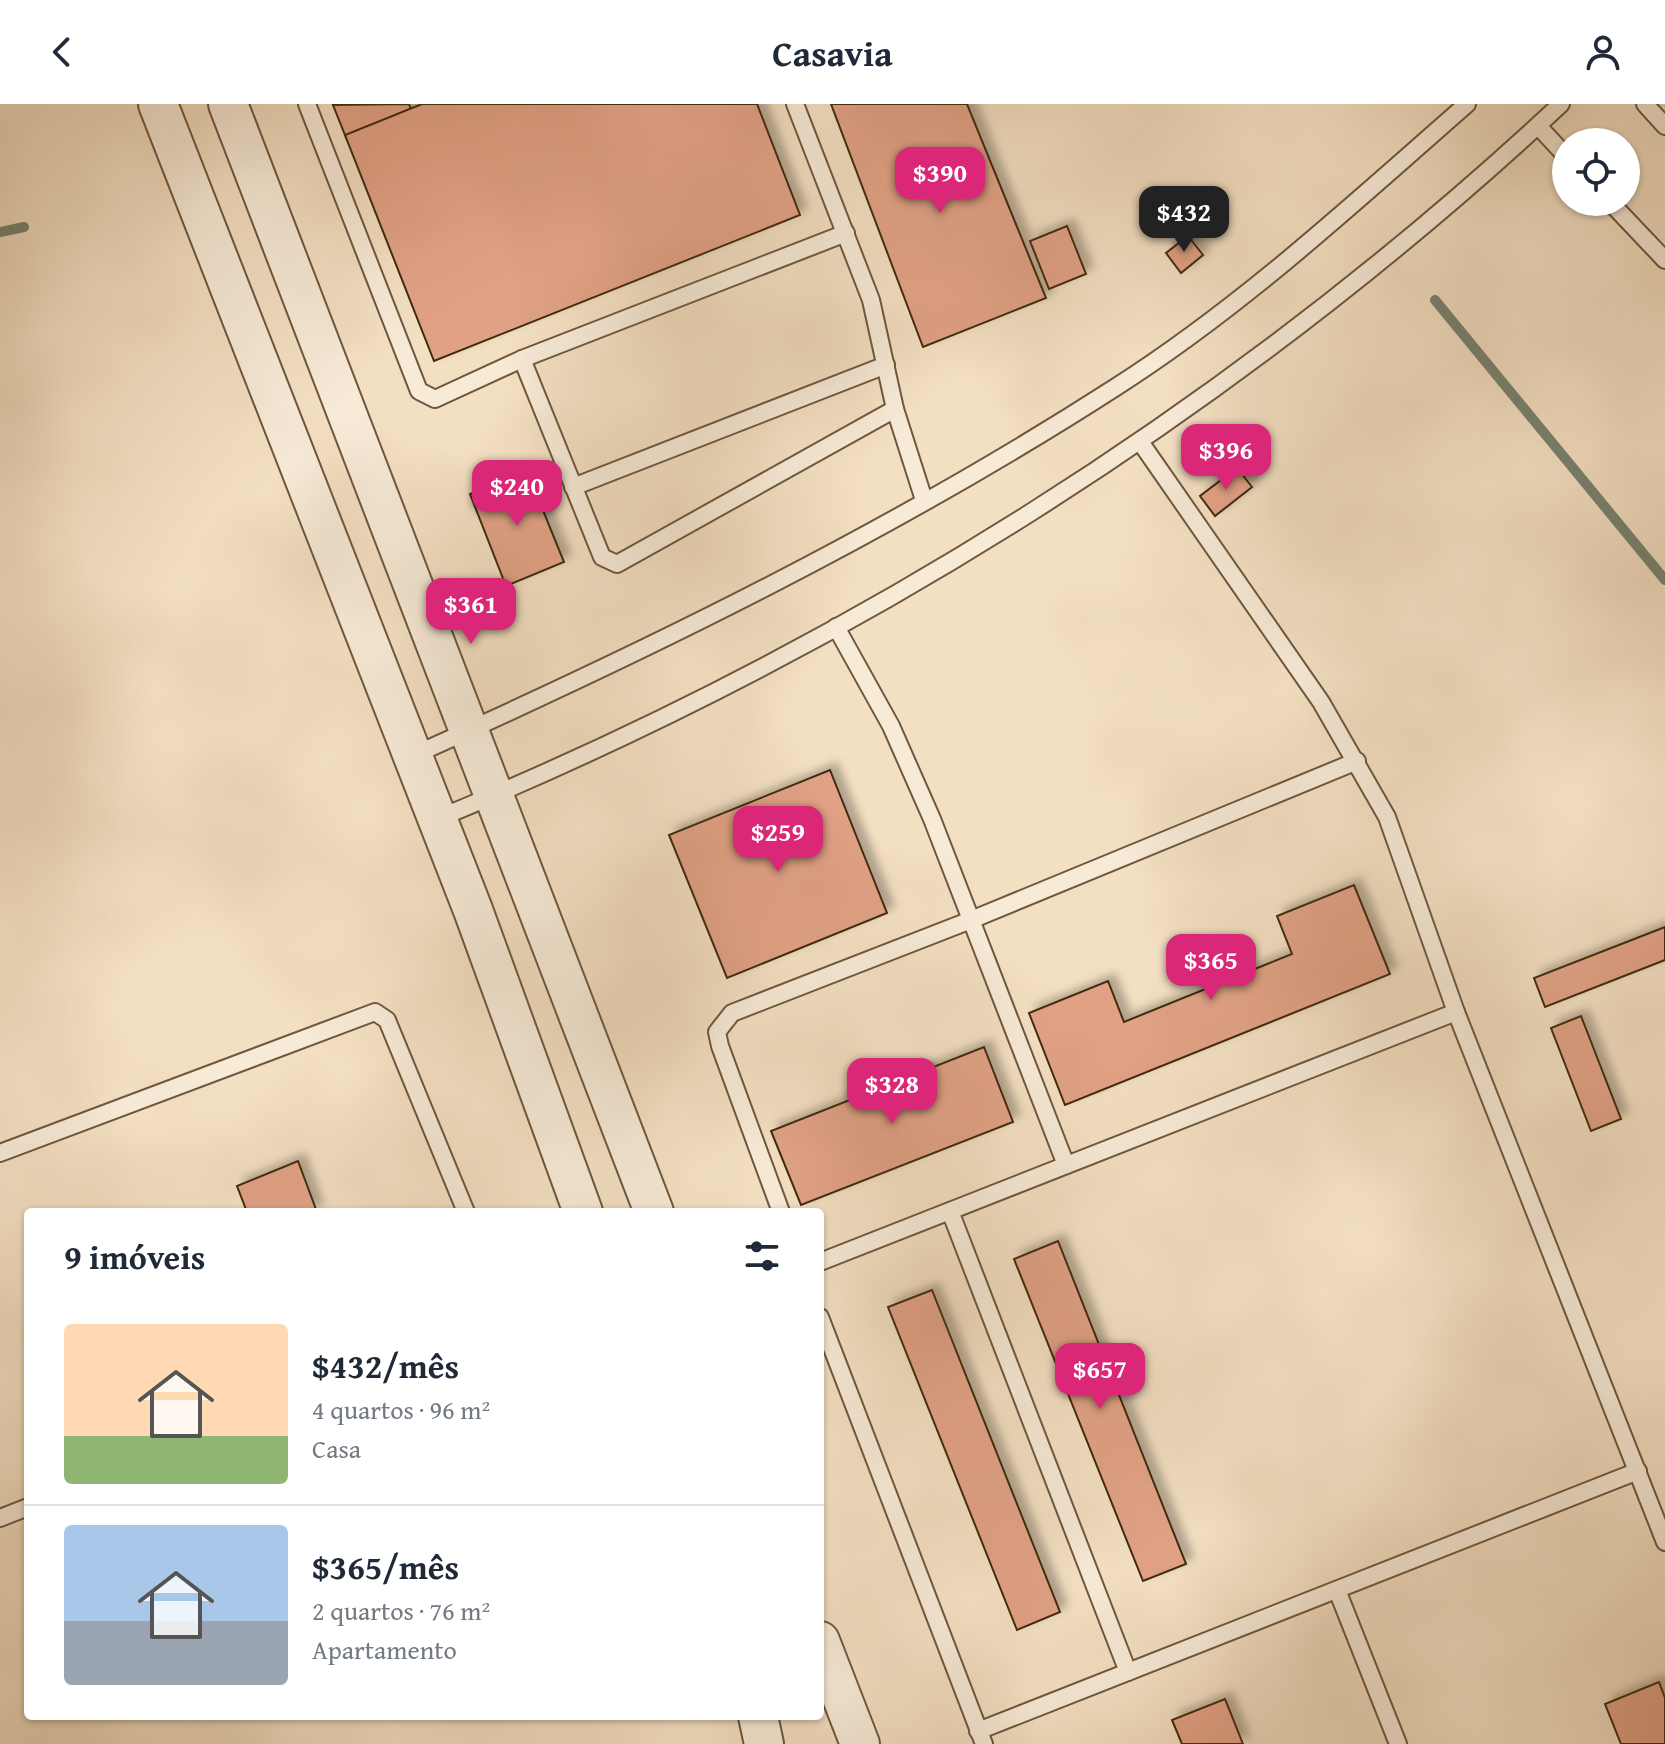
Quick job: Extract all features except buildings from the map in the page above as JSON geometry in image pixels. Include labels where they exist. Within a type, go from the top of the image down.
[{"type":"street","points":[[158,104],[473,910],[582,1208]]},
{"type":"street","points":[[228,104],[652,1208]]},
{"type":"street","points":[[824,1651],[860,1744]]},
{"type":"street","points":[[759,1720],[764,1744]]},
{"type":"lane","points":[[307,104],[419,391],[435,399],[522,359],[846,233]]},
{"type":"lane","points":[[795,104],[871,300],[895,409],[924,500]]},
{"type":"lane","points":[[411,756],[730,605],[924,500],[1118,387],[1293,257],[1467,104]]},
{"type":"lane","points":[[436,820],[716,693],[931,575],[1141,443],[1322,308],[1561,104]]},
{"type":"lane","points":[[1645,104],[1665,126]]},
{"type":"lane","points":[[1538,126],[1552,141]]},
{"type":"lane","points":[[1623,216],[1665,260]]},
{"type":"lane","points":[[522,359],[602,557],[617,564],[895,409]]},
{"type":"lane","points":[[573,487],[886,365]]},
{"type":"lane","points":[[1141,443],[1321,702],[1387,817],[1456,1012],[1665,1542]]},
{"type":"lane","points":[[836,627],[891,726],[971,920],[1066,1165]]},
{"type":"lane","points":[[780,1208],[720,1046],[717,1032],[723,1019],[1357,761]]},
{"type":"lane","points":[[0,1153],[375,1012],[387,1020],[464,1208]]},
{"type":"lane","points":[[824,1260],[1456,1012]]},
{"type":"lane","points":[[950,1211],[1128,1672]]},
{"type":"lane","points":[[824,1327],[981,1737],[1128,1672],[1638,1471]]},
{"type":"lane","points":[[0,1518],[24,1509]]},
{"type":"lane","points":[[1337,1590],[1398,1744]]},
{"type":"waterway","points":[[0,232],[24,227]]},
{"type":"waterway","points":[[1435,300],[1665,580]]}]
